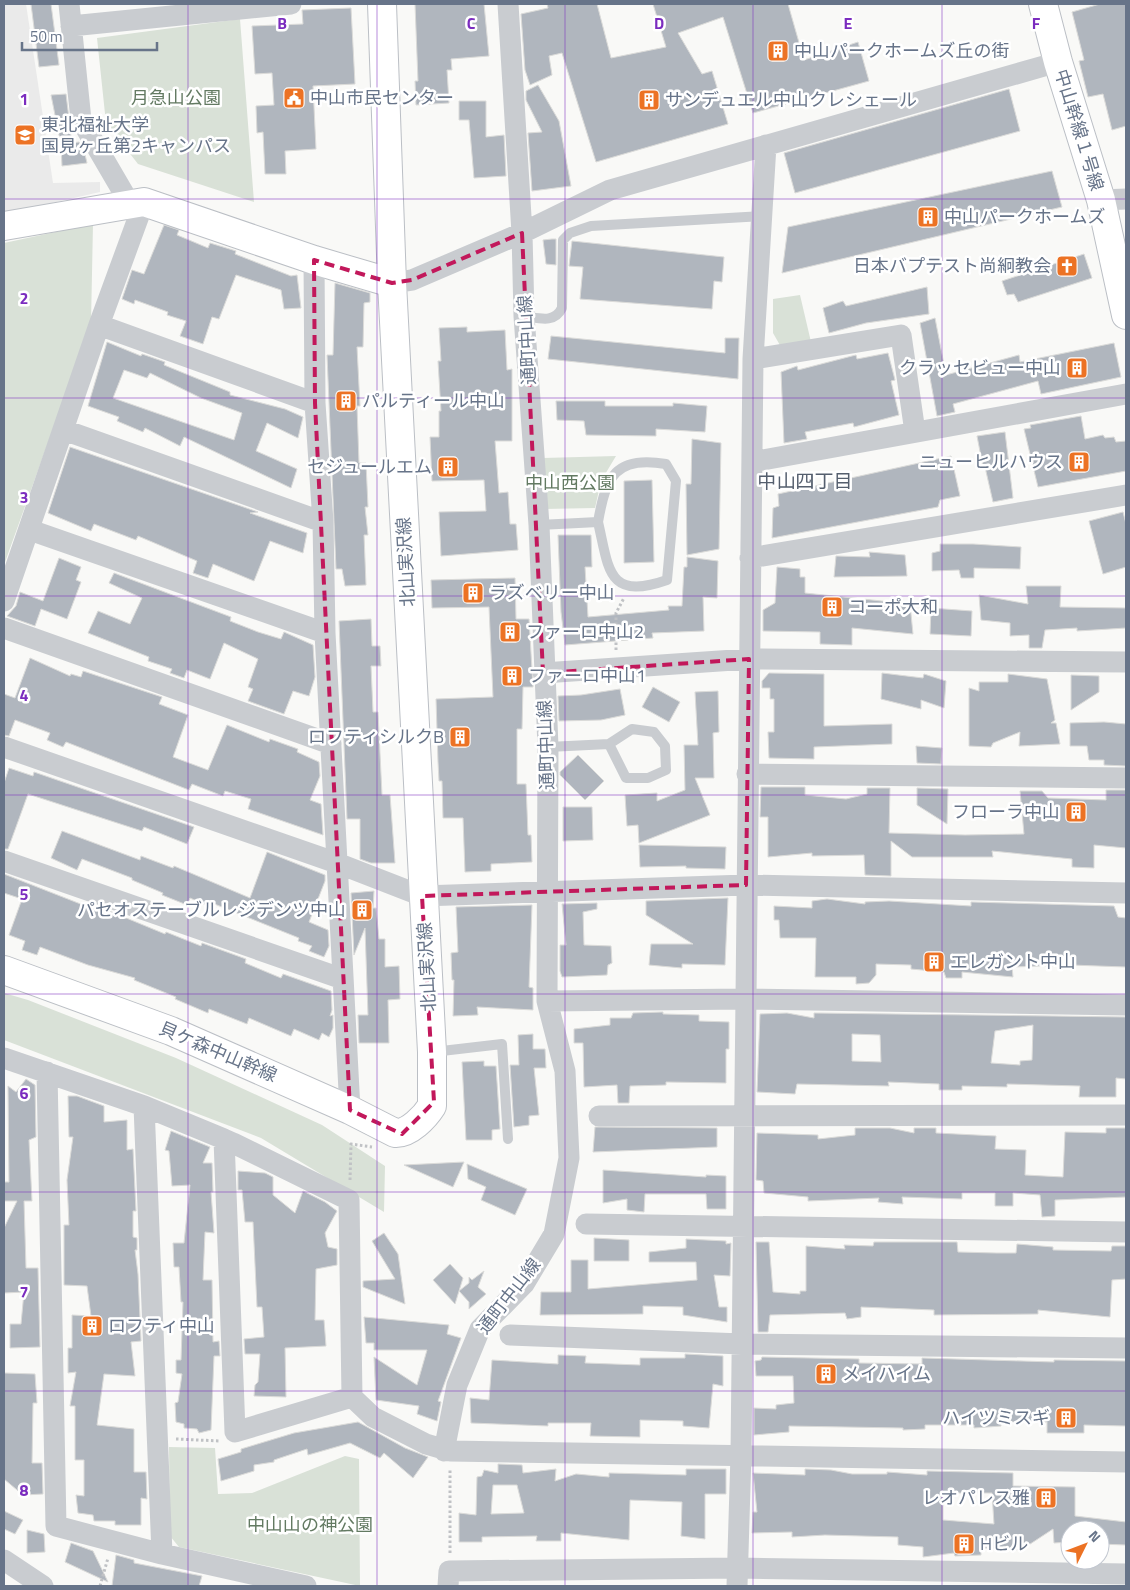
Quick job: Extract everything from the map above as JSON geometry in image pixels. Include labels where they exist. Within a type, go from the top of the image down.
[{"type":"street","points":[[69,4],[81,120],[137,203]]},
{"type":"street","points":[[70,26],[155,10],[291,4]]},
{"type":"street","name":"北山実沢線","points":[[382,4],[392,283],[434,1102],[423,1117]]},
{"type":"street","name":"通町中山線","points":[[447,1456],[457,1385],[480,1329],[524,1284],[554,1234],[569,1158],[565,1071],[548,1001],[548,747],[539,525],[524,316],[522,233],[508,4]]},
{"type":"street","name":"中山幹線１号線","points":[[1044,4],[1058,62],[1113,200],[1126,315]]},
{"type":"street","points":[[4,226],[137,203],[392,283],[412,280],[522,233],[610,190],[1058,62]]},
{"type":"street","points":[[737,1577],[741,1454],[753,359],[766,145]]},
{"type":"street","points":[[4,601],[64,430],[137,203]]},
{"type":"street","points":[[314,260],[315,403],[323,522],[325,633],[350,1110]]},
{"type":"street","points":[[99,325],[315,403]]},
{"type":"street","points":[[753,359],[901,335],[914,432]]},
{"type":"street","points":[[752,462],[1126,394]]},
{"type":"street","points":[[64,430],[323,522]]},
{"type":"street","points":[[750,558],[1126,495]]},
{"type":"street","points":[[30,530],[325,633]]},
{"type":"street","points":[[4,628],[331,744]]},
{"type":"street","points":[[544,673],[749,659],[1126,662]]},
{"type":"street","points":[[4,747],[337,863],[422,896],[746,885],[1126,893]]},
{"type":"street","points":[[747,774],[1126,778]]},
{"type":"street","points":[[4,861],[344,979]]},
{"type":"street","name":"貝ケ森中山幹線","points":[[4,970],[171,1031],[350,1110],[395,1133],[402,1134],[423,1117]]},
{"type":"street","points":[[548,1001],[745,999],[1126,1005]]},
{"type":"street","points":[[4,1058],[144,1106],[224,1139],[349,1200],[352,1397],[373,1417],[447,1456],[741,1454],[1126,1462]]},
{"type":"street","points":[[48,1072],[56,1526],[162,1554],[306,1586]]},
{"type":"street","points":[[144,1106],[162,1554]]},
{"type":"street","points":[[599,1116],[1126,1116]]},
{"type":"street","points":[[224,1139],[235,1432],[352,1397]]},
{"type":"street","points":[[586,1224],[1126,1232]]},
{"type":"street","points":[[510,1335],[742,1344],[1126,1348]]},
{"type":"street","points":[[4,1560],[43,1586]]},
{"type":"street","points":[[449,1579],[1126,1574]]},
{"type":"lane","points":[[524,316],[551,319],[558,316],[562,308],[563,240],[570,233],[591,226],[763,216]]},
{"type":"lane","points":[[644,460],[666,464],[676,481],[667,580],[649,586],[623,585],[610,574],[598,522],[603,492],[616,470],[644,460]]},
{"type":"lane","points":[[539,525],[598,522]]},
{"type":"lane","points":[[548,747],[609,744],[632,729],[654,732],[664,746],[666,770],[648,778],[626,778],[609,744]]},
{"type":"lane","points":[[432,1052],[502,1044],[508,1139]]},
{"type":"path","points":[[616,668],[616,614],[633,585]]},
{"type":"path","points":[[349,1200],[351,1144],[377,1148]]},
{"type":"path","points":[[157,1438],[221,1441],[235,1432]]},
{"type":"path","points":[[447,1456],[449,1579]]},
{"type":"path","points":[[100,1586],[112,1541]]},
{"type":"highlighted area","points":[[522,233],[543,673],[749,659],[746,885],[422,896],[434,1102],[402,1134],[350,1110],[315,403],[314,260],[392,283],[412,280]]},
{"type":"shaded area","name":"東北福祉大学 国見ヶ丘第2キャンパス","points":[[4,4],[26,4],[53,183],[100,182],[100,192],[4,214]]},
{"type":"green space","name":"月急山公園","points":[[240,19],[254,202],[138,164],[106,123],[97,38]]},
{"type":"green space","points":[[93,224],[91,323],[4,565],[4,243]]},
{"type":"green space","points":[[800,295],[811,342],[781,347],[773,333],[773,299]]},
{"type":"green space","name":"中山西公園","points":[[616,456],[601,481],[595,508],[544,509],[543,458]]},
{"type":"green space","points":[[4,993],[28,1000],[176,1058],[322,1125],[385,1166],[384,1212],[261,1138],[4,1040]]},
{"type":"green space","name":"中山山の神公園","points":[[169,1447],[215,1448],[218,1494],[252,1493],[345,1456],[359,1459],[360,1586],[179,1547],[170,1536]]},
{"type":"building","points":[[31,4],[51,4],[59,65],[39,67]]},
{"type":"building","points":[[415,4],[484,4],[489,56],[451,59],[452,70],[447,70],[449,103],[416,105],[415,81],[418,81]]},
{"type":"building","points":[[547,4],[597,4],[611,58],[666,47],[653,4],[788,4],[804,60],[858,42],[869,81],[753,113],[723,17],[678,33],[702,74],[712,71],[728,124],[596,162],[562,53],[549,56],[552,75],[530,85],[525,70],[521,14],[548,8]]},
{"type":"building","points":[[1100,4],[1126,4],[1126,126],[1112,130],[1103,94],[1088,97],[1079,61],[1084,60],[1072,12]]},
{"type":"building","name":"中山市民センター","points":[[351,8],[355,84],[313,86],[316,149],[285,151],[286,174],[265,174],[263,132],[257,133],[256,106],[274,105],[272,73],[255,74],[252,26],[303,24],[302,10]]},
{"type":"building","points":[[538,85],[559,121],[571,186],[532,191],[528,133],[542,132],[526,100],[526,91]]},
{"type":"building","points":[[1009,89],[1020,131],[795,193],[784,153]]},
{"type":"building","points":[[66,94],[72,143],[79,142],[84,150],[87,163],[62,166],[61,145],[51,95]]},
{"type":"building","points":[[459,101],[486,101],[486,137],[504,135],[506,176],[474,178],[469,120],[459,120]]},
{"type":"building","name":"中山パークホームズ","points":[[1052,171],[1062,207],[782,273],[788,227]]},
{"type":"building","points":[[164,225],[179,230],[177,235],[208,248],[210,243],[236,251],[235,254],[291,276],[297,275],[301,308],[284,309],[281,290],[236,275],[219,319],[212,317],[203,344],[180,336],[186,321],[167,315],[168,312],[135,300],[134,304],[122,299],[132,270],[144,274]]},
{"type":"building","points":[[556,239],[556,265],[546,264],[543,240]]},
{"type":"building","points":[[572,241],[724,257],[722,282],[714,281],[712,309],[580,299],[583,267],[569,266]]},
{"type":"building","name":"日本バプテスト尚絅教会","points":[[1084,254],[1092,278],[1018,302],[1014,294],[1007,295],[1002,281]]},
{"type":"building","points":[[335,283],[370,293],[370,302],[364,303],[363,347],[357,347],[360,406],[357,406],[359,463],[366,463],[368,507],[365,507],[368,535],[364,535],[366,585],[345,586],[342,569],[336,569],[327,355],[333,355]]},
{"type":"building","points":[[927,287],[929,314],[866,323],[829,333],[823,308],[843,301],[846,306]]},
{"type":"building","points":[[935,318],[946,375],[1019,355],[1020,362],[1114,343],[1121,377],[1041,394],[1038,381],[953,404],[955,412],[937,416],[920,323]]},
{"type":"building","points":[[467,327],[467,332],[505,330],[507,370],[512,369],[512,441],[495,441],[499,493],[508,492],[510,524],[516,524],[518,550],[441,556],[439,512],[486,511],[484,480],[432,481],[430,437],[439,437],[439,411],[441,411],[438,361],[441,361],[439,328]]},
{"type":"building","points":[[551,336],[725,353],[725,338],[739,338],[738,379],[548,359]]},
{"type":"building","points":[[107,342],[141,356],[142,354],[165,362],[164,365],[230,392],[230,395],[285,409],[303,417],[298,438],[267,423],[256,451],[297,469],[291,488],[184,437],[180,446],[145,428],[143,432],[117,421],[119,417],[88,406]],"holes":[[[124,370],[147,378],[150,373],[201,398],[242,413],[234,440],[113,398]]]},
{"type":"building","points":[[888,353],[895,380],[891,381],[899,415],[854,427],[853,423],[805,432],[807,439],[784,443],[781,372],[797,366],[798,370],[856,355],[857,359]]},
{"type":"building","points":[[556,401],[605,401],[605,406],[673,406],[673,403],[707,406],[705,432],[656,429],[656,436],[586,435],[584,421],[557,420]]},
{"type":"building","name":"ニューヒルハウス","points":[[1081,416],[1085,439],[1103,435],[1105,438],[1114,437],[1116,442],[1126,441],[1126,471],[1038,487],[1024,429],[1031,428],[1030,425]]},
{"type":"building","points":[[1005,432],[1013,498],[993,502],[977,436]]},
{"type":"building","points":[[692,439],[721,443],[719,549],[687,555],[686,484],[691,484]]},
{"type":"building","points":[[70,447],[258,512],[250,513],[307,533],[303,553],[270,541],[254,581],[213,564],[208,578],[193,573],[197,561],[138,536],[136,540],[94,524],[91,531],[48,513]]},
{"type":"building","points":[[951,456],[960,496],[940,500],[938,507],[772,538],[773,508],[779,506],[778,494]]},
{"type":"building","points":[[652,480],[654,562],[624,563],[624,481]]},
{"type":"building","points":[[1123,512],[1126,524],[1126,567],[1103,574],[1089,521]]},
{"type":"building","points":[[558,535],[591,535],[592,567],[585,567],[588,617],[669,610],[668,606],[682,606],[684,567],[687,567],[687,557],[718,561],[717,598],[703,597],[704,631],[652,633],[653,638],[565,645],[561,612]]},
{"type":"building","points":[[940,544],[1021,547],[1020,569],[974,568],[974,578],[961,578],[959,570],[932,571],[932,553],[940,551]]},
{"type":"building","points":[[869,552],[905,555],[907,576],[834,577],[836,556],[870,557]]},
{"type":"building","points":[[59,558],[81,567],[76,580],[81,582],[67,619],[41,609],[35,626],[7,616],[16,606],[20,592],[43,601]]},
{"type":"building","points":[[777,567],[800,569],[800,577],[805,577],[805,593],[910,604],[913,634],[852,628],[852,645],[820,644],[820,632],[763,631],[763,610],[775,603]]},
{"type":"building","points":[[114,573],[231,617],[230,621],[258,632],[281,639],[284,632],[313,645],[315,677],[309,696],[293,691],[284,714],[248,701],[253,689],[248,687],[258,659],[224,643],[210,679],[187,670],[184,678],[170,673],[172,669],[148,661],[149,657],[88,633],[98,611],[130,624],[142,598],[109,583]]},
{"type":"building","points":[[515,578],[516,619],[529,619],[533,687],[523,687],[522,729],[517,729],[517,784],[526,784],[528,835],[531,835],[532,862],[491,864],[491,871],[465,872],[463,818],[443,818],[442,781],[439,781],[436,699],[493,697],[489,607],[432,608],[431,580]]},
{"type":"building","points":[[1026,586],[1061,586],[1060,607],[1126,608],[1126,628],[1077,631],[1077,628],[1045,630],[1042,648],[1029,648],[1029,635],[1010,636],[1010,623],[981,620],[979,595],[1028,604]]},
{"type":"building","points":[[931,608],[972,611],[971,636],[930,634]]},
{"type":"building","points":[[371,619],[372,646],[380,646],[381,666],[371,666],[373,712],[378,712],[382,795],[390,795],[395,863],[371,863],[360,859],[360,819],[347,819],[339,621]]},
{"type":"building","points":[[30,658],[70,676],[71,674],[81,677],[83,671],[162,697],[159,704],[188,715],[173,757],[208,770],[227,725],[269,742],[270,739],[298,749],[297,752],[319,762],[320,776],[310,800],[321,804],[323,835],[248,809],[251,799],[225,791],[223,796],[192,784],[189,790],[66,742],[63,747],[47,740],[50,733],[15,720],[9,736],[4,735],[4,694],[15,698]]},
{"type":"building","points":[[769,673],[824,674],[824,726],[892,724],[892,744],[814,747],[814,759],[769,758],[768,732],[774,732],[774,699],[770,699],[770,688],[762,688],[762,681]]},
{"type":"building","points":[[882,673],[923,678],[924,674],[946,681],[944,708],[921,700],[921,709],[881,699]]},
{"type":"building","points":[[1008,674],[1047,679],[1055,720],[1051,723],[1056,723],[1060,744],[1019,746],[1020,732],[993,743],[991,747],[969,746],[969,688],[979,691],[979,682],[1008,682]]},
{"type":"building","points":[[1071,675],[1099,676],[1099,692],[1071,710]]},
{"type":"building","points":[[653,687],[680,702],[669,722],[642,707]]},
{"type":"building","points":[[620,689],[625,715],[601,720],[559,721],[558,696],[581,695]]},
{"type":"building","points":[[718,691],[719,732],[713,733],[714,778],[695,778],[710,815],[639,843],[638,825],[627,826],[625,795],[657,793],[657,801],[685,790],[684,745],[698,745],[695,692]]},
{"type":"building","points":[[1104,722],[1126,724],[1126,766],[1104,765],[1104,760],[1089,760],[1087,746],[1070,746],[1070,723]]},
{"type":"building","points":[[916,746],[942,748],[941,764],[917,763]]},
{"type":"building","points":[[578,755],[604,781],[585,800],[560,775],[560,772]]},
{"type":"building","points":[[9,768],[33,776],[34,772],[194,827],[187,844],[144,827],[142,831],[28,794],[8,849],[4,849],[4,783]]},
{"type":"building","points":[[761,787],[805,787],[805,795],[846,799],[867,794],[867,788],[890,788],[889,833],[965,835],[1024,834],[1020,791],[1042,791],[1048,798],[1106,800],[1106,790],[1126,790],[1126,848],[1094,845],[1094,868],[1072,867],[1072,859],[992,851],[993,857],[912,857],[891,841],[891,876],[865,875],[864,855],[812,856],[812,853],[768,857],[768,817],[760,817]]},
{"type":"building","points":[[917,788],[948,789],[947,824],[917,805]]},
{"type":"building","points":[[563,807],[592,807],[593,840],[563,841]]},
{"type":"building","points":[[62,831],[140,860],[141,856],[173,868],[174,866],[250,898],[267,852],[325,875],[325,881],[309,922],[328,930],[329,946],[324,957],[309,951],[312,946],[298,941],[299,938],[207,901],[206,905],[190,898],[187,905],[162,895],[163,893],[132,880],[132,878],[82,859],[77,870],[51,858]]},
{"type":"building","points":[[639,845],[726,847],[725,869],[686,868],[686,866],[640,867]]},
{"type":"building","points":[[4,874],[101,912],[102,908],[165,934],[166,932],[201,946],[202,943],[246,959],[245,963],[281,978],[283,974],[331,991],[332,1010],[330,1016],[333,1015],[333,1028],[329,1037],[322,1033],[319,1040],[294,1029],[291,1036],[249,1018],[247,1024],[209,1009],[208,1013],[175,999],[176,997],[134,980],[135,978],[88,965],[40,947],[37,955],[22,950],[25,941],[9,935],[22,899],[4,893]]},
{"type":"building","points":[[374,891],[373,908],[376,908],[379,939],[385,939],[385,967],[399,966],[400,999],[388,1000],[389,1043],[359,1043],[358,1015],[368,1015],[365,928],[354,955],[351,893]]},
{"type":"building","points":[[728,898],[725,965],[682,964],[682,968],[649,965],[651,944],[693,944],[646,915],[646,901]]},
{"type":"building","points":[[827,899],[865,904],[865,902],[889,901],[971,906],[971,902],[1114,906],[1118,917],[1126,918],[1126,967],[1071,965],[1012,967],[1013,977],[962,972],[962,978],[946,978],[944,972],[911,969],[911,965],[876,964],[876,975],[869,983],[856,984],[856,977],[815,977],[816,938],[780,938],[779,920],[774,920],[774,906],[812,908],[812,901]]},
{"type":"building","points":[[597,903],[597,909],[583,912],[584,945],[611,946],[612,963],[608,965],[607,975],[562,977],[560,971],[560,945],[566,945],[562,904]]},
{"type":"building","points":[[532,905],[529,987],[533,988],[533,1010],[477,1007],[478,1015],[453,1016],[454,980],[452,980],[451,953],[458,952],[456,907]]},
{"type":"building","points":[[663,1012],[663,1014],[699,1015],[699,1021],[729,1022],[729,1049],[726,1049],[726,1083],[666,1082],[666,1085],[630,1086],[629,1103],[618,1103],[617,1085],[584,1087],[583,1043],[574,1043],[574,1029],[610,1025],[610,1018],[631,1018],[633,1013]]},
{"type":"building","points":[[787,1013],[814,1018],[814,1013],[1126,1017],[1126,1079],[1116,1078],[1116,1097],[1079,1097],[1080,1086],[1007,1084],[1007,1087],[962,1086],[962,1090],[939,1090],[939,1084],[888,1082],[889,1086],[797,1084],[795,1094],[757,1092],[760,1014]],"holes":[[[1033,1025],[1032,1060],[1020,1061],[1020,1065],[991,1063],[995,1031]],[[852,1034],[880,1035],[881,1062],[852,1061]]]},
{"type":"building","points":[[533,1034],[533,1049],[545,1049],[546,1068],[534,1068],[539,1115],[529,1116],[529,1125],[514,1127],[510,1065],[519,1065],[518,1035]]},
{"type":"building","points":[[484,1061],[484,1066],[496,1066],[500,1129],[492,1130],[492,1140],[466,1140],[462,1062]]},
{"type":"building","points":[[26,1079],[35,1085],[36,1137],[29,1140],[32,1201],[24,1201],[26,1268],[38,1268],[40,1347],[10,1348],[10,1324],[21,1324],[24,1292],[4,1293],[4,1228],[17,1201],[4,1201],[4,1182],[9,1182],[8,1086],[16,1092]]},
{"type":"building","points":[[68,1096],[77,1096],[104,1106],[104,1122],[127,1120],[127,1150],[133,1149],[136,1211],[133,1211],[133,1237],[137,1238],[137,1250],[135,1250],[141,1341],[131,1342],[135,1376],[104,1374],[97,1425],[134,1429],[134,1472],[146,1472],[147,1499],[141,1498],[141,1525],[115,1525],[115,1521],[94,1521],[93,1515],[78,1513],[76,1495],[84,1496],[84,1460],[75,1460],[75,1406],[70,1406],[76,1372],[68,1373],[68,1348],[72,1348],[72,1315],[91,1316],[87,1286],[64,1285],[64,1225],[69,1225],[67,1180],[73,1137],[69,1137]]},
{"type":"building","points":[[595,1127],[717,1128],[717,1147],[593,1152]]},
{"type":"building","points":[[855,1128],[890,1128],[914,1133],[914,1128],[936,1128],[936,1133],[996,1136],[995,1149],[1026,1150],[1025,1175],[1063,1177],[1065,1132],[1106,1133],[1106,1128],[1126,1128],[1126,1197],[1055,1200],[1055,1216],[1042,1217],[1040,1195],[1013,1193],[1013,1206],[995,1206],[995,1193],[962,1193],[962,1199],[902,1197],[903,1204],[878,1202],[879,1198],[808,1201],[808,1197],[764,1193],[763,1181],[756,1180],[757,1133],[818,1135],[818,1139],[855,1135]]},
{"type":"building","points":[[171,1131],[210,1147],[203,1163],[212,1163],[213,1192],[211,1192],[214,1233],[205,1232],[203,1280],[212,1280],[213,1342],[219,1341],[220,1356],[214,1356],[211,1430],[199,1433],[197,1429],[184,1428],[184,1424],[176,1422],[175,1403],[178,1402],[182,1374],[176,1373],[176,1360],[181,1360],[183,1302],[181,1302],[179,1267],[174,1267],[173,1243],[184,1243],[190,1185],[172,1186],[169,1151],[165,1150]]},
{"type":"building","points":[[464,1162],[453,1187],[404,1165]]},
{"type":"building","points":[[467,1164],[527,1189],[515,1215],[481,1200],[486,1187],[468,1179]]},
{"type":"building","points":[[603,1170],[706,1177],[706,1175],[726,1176],[726,1209],[707,1209],[706,1194],[645,1194],[644,1212],[627,1210],[627,1199],[603,1203]]},
{"type":"building","points":[[238,1171],[265,1173],[273,1177],[273,1195],[295,1213],[303,1191],[325,1202],[337,1211],[325,1233],[328,1247],[337,1249],[337,1265],[316,1269],[315,1320],[324,1320],[326,1346],[285,1348],[286,1397],[254,1396],[255,1385],[258,1382],[260,1354],[245,1354],[244,1339],[264,1337],[262,1307],[257,1307],[253,1222],[245,1222],[242,1190],[238,1190]]},
{"type":"building","points":[[384,1233],[398,1254],[405,1304],[363,1287],[363,1281],[395,1279],[372,1241]]},
{"type":"building","points":[[594,1238],[629,1240],[629,1261],[594,1261]]},
{"type":"building","points":[[686,1239],[726,1241],[726,1244],[731,1243],[730,1276],[714,1275],[719,1307],[727,1307],[727,1322],[683,1315],[683,1307],[643,1306],[643,1314],[540,1315],[541,1292],[571,1292],[571,1260],[588,1260],[588,1289],[697,1280],[696,1262],[649,1262],[649,1252],[686,1248]]},
{"type":"building","points":[[756,1242],[769,1242],[773,1292],[800,1294],[800,1291],[806,1291],[806,1246],[845,1249],[844,1245],[873,1246],[874,1242],[957,1242],[958,1252],[996,1253],[1016,1253],[1017,1244],[1053,1247],[1053,1250],[1111,1251],[1112,1246],[1126,1246],[1126,1279],[1112,1280],[1110,1317],[1038,1310],[1038,1314],[934,1315],[934,1310],[861,1307],[861,1317],[847,1319],[845,1313],[770,1315],[768,1332],[758,1332]]},
{"type":"building","points":[[450,1264],[463,1278],[455,1304],[433,1280]]},
{"type":"building","points":[[484,1271],[478,1287],[486,1294],[469,1309],[469,1302],[459,1291],[469,1283],[469,1277],[472,1280]]},
{"type":"building","points":[[364,1317],[449,1325],[447,1334],[461,1338],[438,1401],[441,1402],[437,1421],[417,1414],[419,1406],[376,1400],[374,1357],[417,1385],[427,1350],[374,1350],[374,1343],[366,1343]]},
{"type":"building","points":[[685,1354],[723,1356],[723,1386],[713,1384],[709,1428],[683,1426],[683,1421],[640,1420],[640,1437],[590,1436],[591,1423],[548,1423],[548,1426],[471,1423],[470,1398],[489,1400],[492,1360],[558,1364],[558,1355],[586,1356],[585,1363],[640,1365],[640,1358],[685,1358]]},
{"type":"building","points":[[762,1357],[859,1359],[859,1363],[922,1364],[922,1358],[1054,1362],[1054,1360],[1126,1361],[1126,1426],[1084,1425],[1084,1433],[1047,1433],[1047,1422],[1001,1422],[1001,1426],[974,1428],[974,1425],[925,1425],[925,1429],[903,1430],[903,1428],[789,1426],[789,1432],[754,1435],[754,1408],[776,1409],[776,1405],[794,1403],[793,1376],[756,1376],[755,1361],[761,1360]]},
{"type":"building","points":[[4,1373],[35,1374],[37,1403],[33,1403],[32,1463],[42,1463],[43,1494],[23,1495],[4,1479]]},
{"type":"building","points":[[358,1422],[405,1448],[428,1457],[413,1478],[384,1453],[380,1458],[350,1443],[308,1455],[307,1449],[274,1460],[274,1462],[254,1465],[254,1471],[221,1481],[218,1459],[241,1452],[241,1449],[294,1433]]},
{"type":"building","points":[[498,1464],[522,1465],[523,1473],[556,1469],[555,1481],[576,1474],[609,1477],[609,1473],[686,1475],[686,1469],[726,1469],[726,1494],[705,1494],[705,1539],[681,1536],[682,1502],[630,1500],[629,1540],[561,1533],[561,1541],[536,1541],[537,1536],[482,1537],[482,1542],[459,1542],[459,1513],[476,1515],[477,1477],[482,1476],[484,1470],[498,1473]],"holes":[[[493,1485],[517,1485],[524,1513],[491,1514]]]},
{"type":"building","points":[[805,1469],[831,1470],[852,1474],[887,1474],[887,1472],[927,1475],[927,1471],[1013,1473],[1013,1486],[1075,1487],[1075,1516],[1109,1520],[1060,1520],[1060,1543],[1054,1543],[1053,1529],[1021,1550],[981,1548],[981,1555],[955,1556],[954,1553],[923,1557],[923,1547],[898,1545],[898,1537],[825,1535],[792,1537],[792,1532],[752,1533],[753,1512],[757,1512],[753,1473],[805,1475]],"holes":[[[943,1493],[992,1493],[994,1524],[943,1520]]]},
{"type":"building","points":[[4,1511],[23,1520],[15,1534],[4,1529]]},
{"type":"building","points":[[1110,1520],[1126,1522],[1126,1545],[1110,1544]]},
{"type":"building","points":[[27,1530],[44,1534],[45,1552],[27,1553]]},
{"type":"building","points":[[71,1543],[93,1551],[108,1582],[65,1562]]},
{"type":"building","points":[[116,1555],[134,1560],[134,1563],[202,1576],[199,1586],[112,1586]]},
{"type":"place","name":"中山パークホームズ丘の街","points":[[778,51]]},
{"type":"place","name":"中山市民センター","points":[[294,98]]},
{"type":"place","name":"サンデュエル中山クレシェール","points":[[649,100]]},
{"type":"place","name":"東北福祉大学 国見ヶ丘第2キャンパス","points":[[25,135]]},
{"type":"place","name":"中山パークホームズ","points":[[928,217]]},
{"type":"place","name":"日本バプテスト尚絅教会","points":[[1067,266]]},
{"type":"place","name":"クラッセビュー中山","points":[[1077,368]]},
{"type":"place","name":"パルティール中山","points":[[346,401]]},
{"type":"place","name":"ニューヒルハウス","points":[[1079,462]]},
{"type":"place","name":"セジュールエム","points":[[448,467]]},
{"type":"place","name":"ラズベリー中山","points":[[473,593]]},
{"type":"place","name":"コーポ大和","points":[[832,607]]},
{"type":"place","name":"ファーロ中山2","points":[[510,632]]},
{"type":"place","name":"ファーロ中山1","points":[[512,676]]},
{"type":"place","name":"ロフティシルクB","points":[[460,737]]},
{"type":"place","name":"フローラ中山","points":[[1076,812]]},
{"type":"place","name":"パセオステーブルレジデンツ中山","points":[[362,910]]},
{"type":"place","name":"エレガント中山","points":[[934,962]]},
{"type":"place","name":"ロフティ中山","points":[[92,1326]]},
{"type":"place","name":"メイハイム","points":[[826,1374]]},
{"type":"place","name":"ハイツミスギ","points":[[1066,1418]]},
{"type":"place","name":"レオパレス雅","points":[[1046,1498]]},
{"type":"place","name":"Hビル","points":[[964,1544]]},
{"type":"district","name":"中山四丁目","points":[[805,481]]}]
